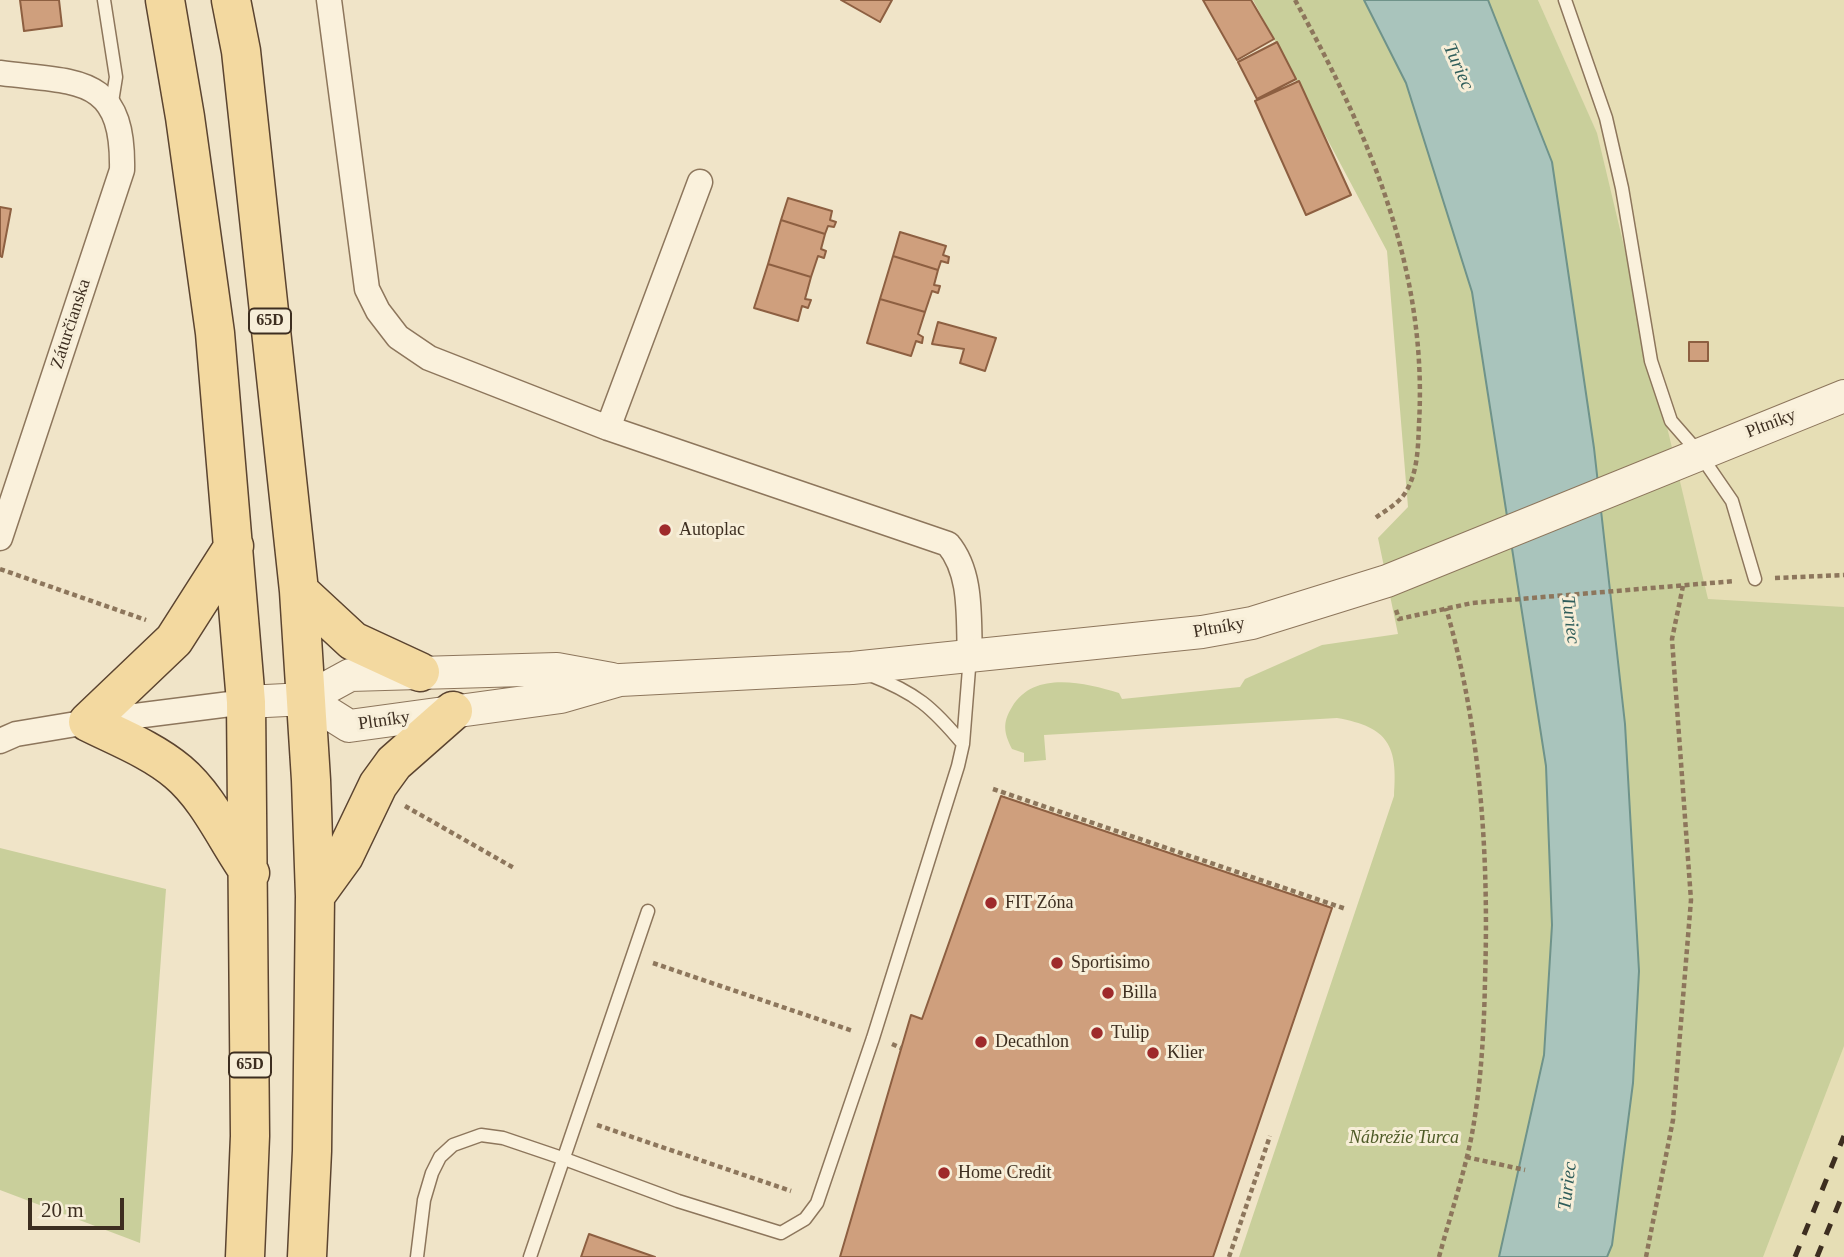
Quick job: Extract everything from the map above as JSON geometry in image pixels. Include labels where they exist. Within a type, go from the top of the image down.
[{"type":"main road","name":"65D","points":[[165,0],[185,117],[215,333],[246,702],[250,873],[250,1136],[245,1257]]},
{"type":"main road","name":"65D","points":[[231,0],[241,51],[299,591],[306,699],[315,896],[312,1151],[307,1257]]},
{"type":"main road","points":[[234,545],[174,640],[88,722],[162,760],[180,773],[201,798],[250,873]]},
{"type":"main road","points":[[299,591],[353,641],[420,672]]},
{"type":"main road","points":[[315,896],[344,856],[386,774],[453,711]]},
{"type":"street","points":[[329,0],[367,289],[378,311],[398,337],[429,358],[608,428],[948,544],[960,558],[966,583],[970,656]]},
{"type":"street","points":[[0,73],[77,83],[98,92],[111,108]]},
{"type":"street","name":"Záturčianska","points":[[0,538],[122,170],[122,137],[111,108]]},
{"type":"street","points":[[608,428],[700,182]]},
{"type":"street","name":"Pltníky","points":[[620,680],[561,697],[349,726],[306,699],[350,675],[557,669],[620,680],[852,668],[1202,632],[1252,623],[1387,581],[1844,396]]},
{"type":"street","points":[[0,741],[16,734],[88,722],[246,702],[306,699]]},
{"type":"lane","points":[[104,0],[116,77],[111,108]]},
{"type":"lane","points":[[1565,0],[1606,118],[1622,188],[1651,361],[1671,421],[1699,453],[1732,501],[1755,579]]},
{"type":"lane","points":[[417,1257],[432,1172],[440,1157],[453,1145],[481,1135],[503,1138],[678,1201],[781,1233],[805,1219],[817,1203],[873,1038],[963,744],[970,656]]},
{"type":"lane","points":[[852,668],[900,687],[932,707],[963,744]]},
{"type":"lane","points":[[530,1257],[648,911]]},
{"type":"path","points":[[1295,0],[1334,70],[1390,201],[1415,323],[1420,402],[1413,476],[1402,496],[1374,519]]},
{"type":"path","points":[[0,569],[152,624]]},
{"type":"path","points":[[1439,1257],[1472,1134],[1484,1031],[1486,932],[1484,822],[1463,666],[1446,608],[1472,603],[1755,579],[1844,575]]},
{"type":"path","points":[[1646,1257],[1673,1120],[1691,900],[1672,639],[1683,586]]},
{"type":"path","points":[[993,789],[1346,909]]},
{"type":"path","points":[[394,799],[514,868]]},
{"type":"path","points":[[632,956],[901,1048]]},
{"type":"path","points":[[576,1118],[791,1191]]},
{"type":"path","points":[[1228,1257],[1270,1136]]},
{"type":"path","points":[[1465,1157],[1525,1170]]},
{"type":"shaded area","points":[[1538,0],[1844,0],[1844,1257],[1665,1257],[1597,134]]},
{"type":"green space","name":"Nábrežie Turca","points":[[1253,0],[1538,0],[1597,133],[1708,599],[1844,607],[1844,1046],[1763,1257],[1239,1257],[1394,796],[1394,764],[1391,752],[1379,733],[1355,722],[1337,718],[1044,735],[1046,760],[1024,762],[1024,753],[1012,749],[1009,743],[1005,723],[1012,707],[1022,695],[1047,684],[1061,682],[1091,686],[1119,693],[1122,699],[1240,687],[1245,679],[1322,645],[1398,634],[1378,538],[1408,507],[1387,251]]},
{"type":"green space","points":[[0,848],[166,889],[140,1243],[0,1190]]},
{"type":"water","name":"Turiec","points":[[1364,0],[1488,0],[1552,162],[1594,448],[1625,724],[1639,971],[1633,1083],[1612,1245],[1607,1257],[1499,1257],[1544,1055],[1552,925],[1546,766],[1472,292],[1406,83]]},
{"type":"building","points":[[20,0],[59,0],[62,26],[24,31]]},
{"type":"building","points":[[841,0],[892,0],[880,22]]},
{"type":"building","points":[[1203,0],[1251,0],[1274,39],[1237,60]]},
{"type":"building","points":[[1277,42],[1296,79],[1257,99],[1238,62]]},
{"type":"building","points":[[1299,81],[1351,195],[1306,215],[1255,101]]},
{"type":"building","points":[[788,198],[832,211],[830,220],[836,222],[834,227],[828,226],[825,234],[781,220]]},
{"type":"building","points":[[0,207],[11,209],[2,257],[0,256]]},
{"type":"building","points":[[781,220],[825,234],[821,249],[826,251],[824,258],[818,256],[811,277],[768,264]]},
{"type":"building","points":[[900,232],[946,246],[943,255],[949,257],[948,263],[941,261],[938,270],[893,256]]},
{"type":"building","points":[[893,256],[938,270],[934,285],[940,286],[938,293],[932,291],[925,312],[880,299]]},
{"type":"building","points":[[768,264],[811,277],[805,299],[811,300],[808,308],[802,306],[798,321],[754,308]]},
{"type":"building","points":[[880,299],[925,312],[918,334],[923,337],[922,343],[916,341],[911,356],[867,343]]},
{"type":"building","points":[[938,322],[996,338],[985,371],[960,363],[964,349],[932,344]]},
{"type":"building","points":[[1689,342],[1708,342],[1708,361],[1689,361]]},
{"type":"building","name":"Tulip","points":[[1001,796],[1332,908],[1213,1257],[840,1257],[911,1015],[922,1019]]},
{"type":"building","points":[[589,1234],[655,1257],[581,1257]]},
{"type":"railway","points":[[1795,1257],[1844,1136]]},
{"type":"railway","points":[[1817,1257],[1844,1191]]},
{"type":"place","name":"Autoplac","points":[[665,530]]},
{"type":"place","name":"FIT Zóna","points":[[991,903]]},
{"type":"place","name":"Sportisimo","points":[[1057,963]]},
{"type":"place","name":"Billa","points":[[1108,993]]},
{"type":"place","name":"Tulip","points":[[1097,1033]]},
{"type":"place","name":"Decathlon","points":[[981,1042]]},
{"type":"place","name":"Klier","points":[[1153,1053]]},
{"type":"place","name":"Home Credit","points":[[944,1173]]}]
